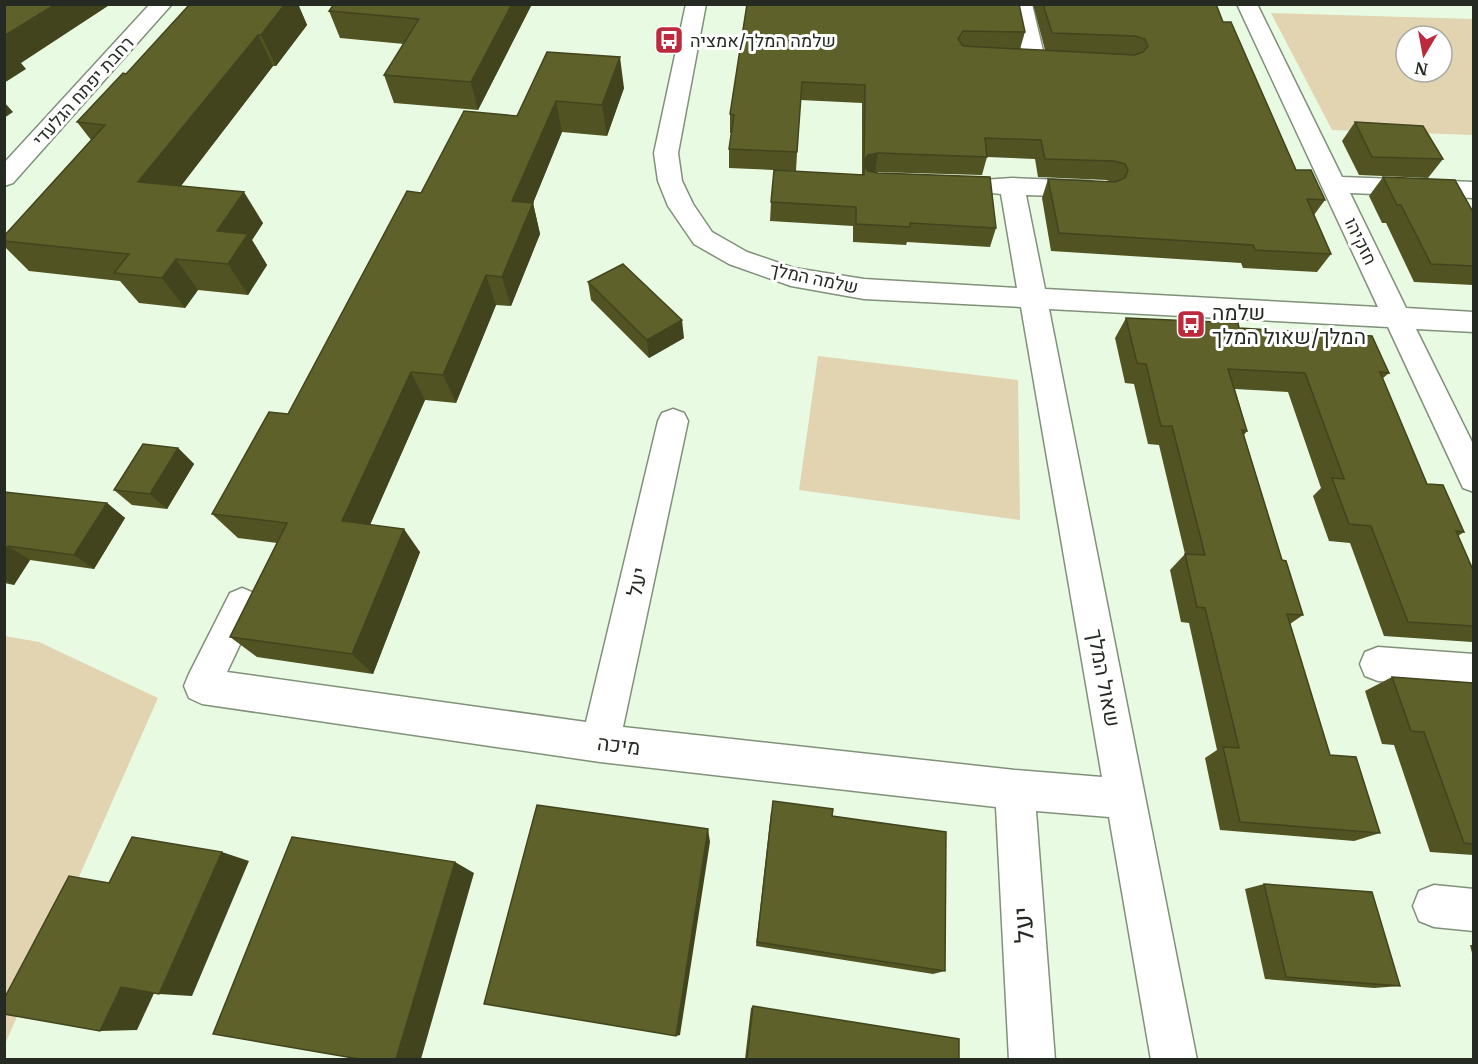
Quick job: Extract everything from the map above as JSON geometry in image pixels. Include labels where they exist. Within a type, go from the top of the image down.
[{"type":"street","name":"רחבת יפתח הגלעדי","points":[[4,178],[162,4]]},
{"type":"street","name":"שלמה המלך","points":[[696,4],[666,153],[670,181],[681,206],[703,237],[738,258],[791,277],[864,289],[1473,322]]},
{"type":"street","points":[[1022,4],[1034,59]]},
{"type":"street","name":"חזקיהו","points":[[1247,4],[1473,479]]},
{"type":"street","points":[[1012,58],[1057,60]]},
{"type":"street","points":[[1333,184],[1473,190]]},
{"type":"street","points":[[967,185],[1106,190]]},
{"type":"street","points":[[1012,186],[1033,297]]},
{"type":"street","name":"שאול המלך","points":[[1033,297],[1174,1059]]},
{"type":"street","name":"יעל","points":[[600,743],[673,421]]},
{"type":"street","name":"מיכה","points":[[242,604],[202,686],[600,743],[1015,790],[1127,799]]},
{"type":"street","points":[[1378,664],[1473,671]]},
{"type":"street","name":"יעל","points":[[1015,790],[1032,1059]]},
{"type":"shaded area","points":[[1271,13],[1473,19],[1473,135],[1332,130]]},
{"type":"shaded area","points":[[818,356],[1018,380],[1020,520],[799,490]]},
{"type":"shaded area","points":[[5,636],[39,642],[158,698],[5,1044]]},
{"type":"building","points":[[4,4],[56,4],[4,36]]},
{"type":"building","points":[[190,4],[285,4],[138,182],[244,192],[217,231],[248,234],[228,264],[176,259],[162,278],[114,273],[129,254],[4,241],[4,236],[105,125],[77,122],[123,73],[126,74]]},
{"type":"building","points":[[334,4],[512,4],[471,82],[384,75],[419,19],[329,11]]},
{"type":"building","points":[[747,4],[1019,4],[1025,32],[963,31],[958,39],[963,46],[1135,55],[1143,52],[1148,46],[1145,39],[1135,36],[1052,33],[1043,4],[1216,4],[1223,22],[1231,22],[1296,170],[1311,170],[1325,200],[1307,199],[1331,254],[1255,250],[1253,245],[1059,233],[1048,179],[1115,182],[1125,178],[1128,170],[1125,164],[1114,161],[1045,159],[1041,140],[985,138],[987,157],[878,153],[868,155],[864,161],[865,85],[802,82],[797,152],[729,149],[734,115],[730,114]]},
{"type":"building","points":[[547,52],[620,57],[602,105],[556,101],[512,201],[533,203],[502,277],[486,275],[443,375],[411,372],[342,521],[404,529],[352,654],[230,637],[287,523],[212,514],[269,412],[288,414],[407,191],[421,193],[464,111],[517,116]]},
{"type":"building","points":[[1355,122],[1423,126],[1443,159],[1372,157]]},
{"type":"building","points":[[864,166],[868,171],[878,173],[990,177],[996,228],[910,223],[910,227],[856,224],[856,207],[771,202],[774,170],[864,175]]},
{"type":"building","points":[[1383,177],[1455,180],[1473,212],[1473,266],[1431,264],[1401,205],[1397,205]]},
{"type":"building","points":[[623,264],[682,320],[647,340],[588,282]]},
{"type":"building","points":[[1126,318],[1238,323],[1239,328],[1372,336],[1389,373],[1380,372],[1427,484],[1443,485],[1464,532],[1456,531],[1473,570],[1473,626],[1408,622],[1371,526],[1349,524],[1332,478],[1344,479],[1305,373],[1228,369],[1247,431],[1242,430],[1282,560],[1286,561],[1303,615],[1287,614],[1330,755],[1356,757],[1380,833],[1240,822],[1223,747],[1239,748],[1205,608],[1197,607],[1185,554],[1205,555],[1172,426],[1161,426],[1146,364],[1137,363]]},
{"type":"building","points":[[143,444],[178,448],[150,494],[114,490]]},
{"type":"building","points":[[4,492],[107,503],[74,555],[8,546],[4,551]]},
{"type":"building","points":[[1392,677],[1473,683],[1473,844],[1464,843],[1424,732],[1411,731]]},
{"type":"building","points":[[773,801],[833,809],[832,816],[946,832],[945,971],[757,942]]},
{"type":"building","points":[[537,805],[708,829],[676,1036],[484,1004]]},
{"type":"building","points":[[132,837],[222,852],[159,994],[121,987],[100,1031],[4,1014],[4,999],[69,876],[109,883]]},
{"type":"building","points":[[292,837],[455,862],[396,1059],[359,1059],[213,1034]]},
{"type":"building","points":[[1264,884],[1372,892],[1400,986],[1286,977]]},
{"type":"building","points":[[753,1006],[959,1039],[959,1059],[747,1059]]},
{"type":"place","name":"שלמה המלך/אמציה","points":[[669,40]]},
{"type":"place","name":"שלמה המלך/שאול המלך","points":[[1191,324]]}]
